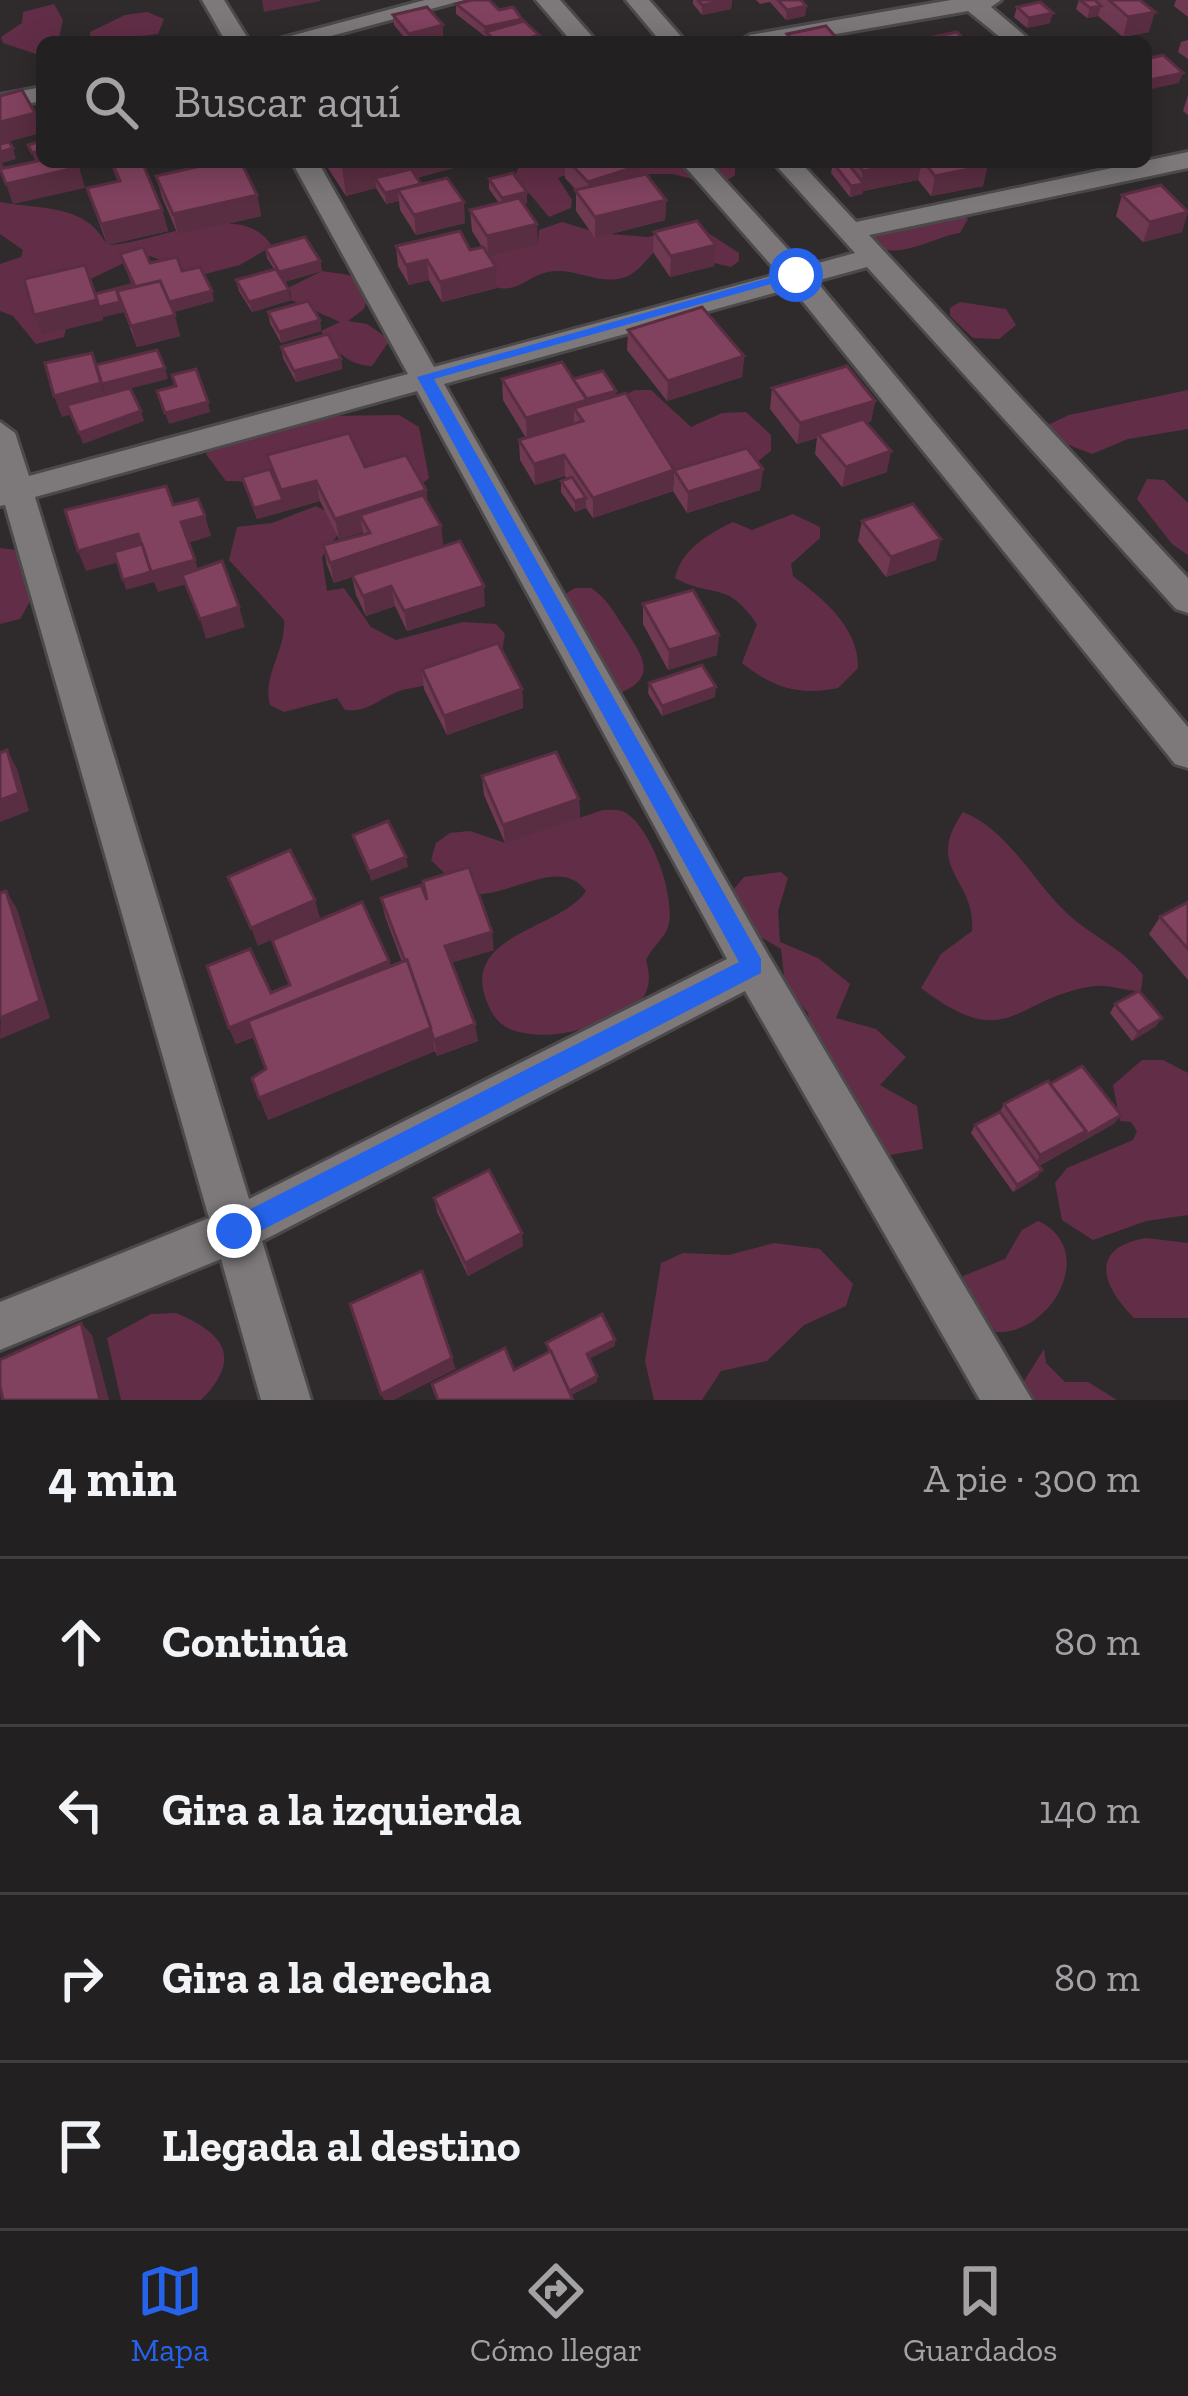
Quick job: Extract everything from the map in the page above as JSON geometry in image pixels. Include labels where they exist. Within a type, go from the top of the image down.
[{"type":"street","points":[[212,0],[234,36]]},
{"type":"street","points":[[305,36],[453,0]]},
{"type":"street","points":[[547,0],[580,36]]},
{"type":"street","points":[[637,0],[669,36]]},
{"type":"street","points":[[783,36],[977,1],[1014,36]]},
{"type":"street","points":[[0,102],[36,95]]},
{"type":"street","points":[[1152,150],[1182,168]]},
{"type":"street","points":[[308,168],[753,966],[1007,1400]]},
{"type":"street","points":[[699,168],[796,275],[1188,753]]},
{"type":"street","points":[[791,168],[1188,600]]},
{"type":"street","points":[[850,231],[1182,168]]},
{"type":"street","points":[[8,492],[873,257]]},
{"type":"street","points":[[0,434],[8,492],[286,1400]]},
{"type":"street","points":[[0,1325],[234,1231],[753,966]]},
{"type":"shaded area","points":[[54,4],[63,20],[59,36],[36,36],[36,54],[3,43],[1,37],[22,23],[23,12]]},
{"type":"shaded area","points":[[147,12],[164,19],[158,34],[90,36],[90,32],[125,15]]},
{"type":"shaded area","points":[[518,168],[735,168],[735,175],[719,186],[673,174],[568,174],[558,178],[572,200],[571,208],[549,217],[515,176]]},
{"type":"shaded area","points":[[0,202],[74,215],[98,231],[107,245],[218,224],[258,232],[272,246],[240,265],[201,275],[147,255],[134,258],[31,308],[34,316],[66,328],[64,337],[36,344],[13,316],[0,311],[0,264],[21,257],[23,250],[0,234]]},
{"type":"shaded area","points":[[960,213],[968,219],[960,233],[908,249],[884,249],[868,231]]},
{"type":"shaded area","points":[[562,222],[598,233],[648,237],[694,224],[739,253],[739,261],[731,267],[657,249],[622,278],[556,271],[514,287],[487,283],[488,257],[538,244],[539,230]]},
{"type":"shaded area","points":[[322,271],[355,276],[367,300],[364,309],[348,321],[367,324],[390,340],[372,366],[342,355],[321,331],[340,322],[291,300],[290,287]]},
{"type":"shaded area","points":[[960,302],[1006,309],[1016,325],[999,339],[973,338],[950,316],[950,308]]},
{"type":"shaded area","points":[[651,390],[691,427],[722,413],[746,412],[771,435],[771,451],[757,462],[680,473],[623,396]]},
{"type":"shaded area","points":[[1188,390],[1188,429],[1128,439],[1092,454],[1069,445],[1068,451],[1045,434],[1048,425],[1069,415]]},
{"type":"shaded area","points":[[399,415],[419,427],[429,478],[418,487],[226,481],[206,454],[213,445],[324,416]]},
{"type":"shaded area","points":[[1147,479],[1164,480],[1188,503],[1188,555],[1172,544],[1137,499]]},
{"type":"shaded area","points":[[316,506],[334,515],[341,530],[322,557],[327,591],[344,588],[371,627],[396,640],[463,622],[496,624],[505,634],[500,663],[398,691],[363,709],[345,710],[337,698],[284,712],[270,705],[269,684],[284,620],[229,560],[237,527],[272,523]]},
{"type":"shaded area","points":[[793,514],[820,527],[820,538],[791,564],[793,576],[837,615],[857,653],[858,668],[838,688],[799,690],[753,672],[742,663],[757,624],[746,610],[727,595],[675,578],[689,551],[733,522],[752,530]]},
{"type":"shaded area","points":[[0,548],[24,551],[34,594],[20,619],[0,624]]},
{"type":"shaded area","points":[[575,588],[591,588],[603,598],[642,658],[640,680],[622,692],[606,686],[593,647],[562,596]]},
{"type":"shaded area","points":[[603,810],[622,811],[643,830],[665,883],[670,917],[667,930],[646,960],[647,989],[634,1008],[596,1025],[550,1035],[513,1030],[499,1022],[487,1002],[482,979],[487,961],[500,947],[574,904],[586,891],[575,881],[548,877],[499,891],[466,894],[431,860],[436,843],[450,833],[470,831],[505,843]]},
{"type":"shaded area","points":[[963,812],[994,831],[1070,916],[1135,966],[1143,975],[1141,991],[1095,986],[994,1020],[951,1008],[921,988],[941,954],[972,931],[967,898],[949,861],[952,831]]},
{"type":"shaded area","points":[[781,872],[788,878],[778,911],[780,942],[818,958],[850,984],[836,1018],[876,1029],[906,1057],[880,1085],[917,1106],[923,1149],[879,1157],[856,1119],[844,1079],[814,1049],[808,1013],[785,984],[781,949],[749,930],[722,903],[744,877]]},
{"type":"shaded area","points":[[1142,1060],[1163,1060],[1188,1073],[1188,1215],[1146,1221],[1093,1240],[1062,1220],[1055,1183],[1067,1168],[1133,1140],[1137,1131],[1131,1122],[1120,1121],[1113,1085]]},
{"type":"shaded area","points":[[1038,1221],[1056,1234],[1065,1251],[1061,1288],[1035,1320],[996,1332],[965,1289],[963,1276],[1005,1259],[1022,1230]]},
{"type":"shaded area","points":[[1146,1238],[1188,1243],[1188,1318],[1134,1318],[1114,1293],[1106,1270],[1108,1259],[1115,1250]]},
{"type":"shaded area","points":[[774,1243],[820,1249],[853,1284],[846,1306],[804,1325],[767,1361],[721,1371],[702,1400],[654,1400],[645,1361],[661,1263],[683,1253],[729,1255]]},
{"type":"shaded area","points":[[176,1313],[206,1329],[222,1348],[222,1372],[214,1385],[201,1400],[121,1400],[107,1338],[151,1314]]},
{"type":"shaded area","points":[[1044,1349],[1046,1363],[1065,1382],[1088,1382],[1117,1400],[1032,1400],[1021,1386]]},
{"type":"building","points":[[489,0],[499,10],[513,7],[522,19],[485,27],[456,4]]},
{"type":"building","points":[[778,0],[801,0],[806,6],[787,10]]},
{"type":"building","points":[[1080,0],[1095,0],[1101,6],[1090,8]]},
{"type":"building","points":[[1109,0],[1140,0],[1155,12],[1128,17]]},
{"type":"building","points":[[1040,2],[1053,13],[1029,18],[1017,7]]},
{"type":"building","points":[[427,7],[443,25],[409,34],[393,15]]},
{"type":"building","points":[[524,21],[539,35],[490,36],[486,32]]},
{"type":"building","points":[[826,26],[835,36],[789,36]]},
{"type":"building","points":[[1163,55],[1183,73],[1152,80],[1152,58]]},
{"type":"building","points":[[22,90],[35,113],[0,122],[0,96]]},
{"type":"building","points":[[36,161],[36,168],[75,168],[6,184],[0,169]]},
{"type":"building","points":[[115,168],[144,168],[162,210],[101,224],[87,188],[120,181]]},
{"type":"building","points":[[192,168],[244,168],[257,195],[173,214],[156,176]]},
{"type":"building","points":[[575,168],[632,168],[588,182]]},
{"type":"building","points":[[837,168],[852,168],[864,184],[851,186]]},
{"type":"building","points":[[929,168],[974,168],[935,176]]},
{"type":"building","points":[[411,169],[421,184],[385,193],[375,178]]},
{"type":"building","points":[[513,173],[527,192],[502,198],[489,179]]},
{"type":"building","points":[[646,174],[666,200],[595,217],[575,190]]},
{"type":"building","points":[[447,178],[464,202],[414,215],[398,190]]},
{"type":"building","points":[[1161,185],[1188,212],[1150,222],[1122,195]]},
{"type":"building","points":[[519,198],[537,224],[487,236],[470,210]]},
{"type":"building","points":[[697,221],[716,245],[671,256],[654,232]]},
{"type":"building","points":[[460,231],[470,250],[483,247],[496,267],[440,282],[427,260],[406,265],[396,246]]},
{"type":"building","points":[[305,237],[320,261],[279,272],[265,248]]},
{"type":"building","points":[[143,247],[150,263],[177,257],[182,271],[200,267],[212,291],[169,302],[160,281],[117,291],[120,302],[99,307],[95,294],[134,284],[120,254]]},
{"type":"building","points":[[85,265],[97,300],[34,315],[24,279]]},
{"type":"building","points":[[276,269],[289,290],[249,302],[236,280]]},
{"type":"building","points":[[160,281],[175,315],[131,326],[117,291]]},
{"type":"building","points":[[308,301],[320,320],[279,332],[268,312]]},
{"type":"building","points":[[702,307],[744,356],[668,381],[628,330]]},
{"type":"building","points":[[328,334],[341,359],[294,371],[281,347]]},
{"type":"building","points":[[157,350],[165,368],[102,384],[96,365]]},
{"type":"building","points":[[92,353],[101,383],[54,396],[45,363]]},
{"type":"building","points":[[562,362],[587,400],[526,418],[502,379]]},
{"type":"building","points":[[847,366],[875,401],[800,423],[772,388]]},
{"type":"building","points":[[196,369],[208,402],[165,413],[157,391],[176,386],[172,375]]},
{"type":"building","points":[[603,371],[616,391],[587,399],[573,379]]},
{"type":"building","points":[[130,388],[141,411],[79,433],[67,405]]},
{"type":"building","points":[[626,393],[674,470],[593,498],[564,455],[534,464],[519,440],[583,421],[574,408]]},
{"type":"building","points":[[863,419],[891,451],[846,467],[818,434]]},
{"type":"building","points":[[349,433],[365,467],[406,455],[426,490],[335,519],[316,481],[281,490],[267,455]]},
{"type":"building","points":[[747,448],[763,469],[688,492],[674,470]]},
{"type":"building","points":[[270,469],[283,500],[254,508],[242,477]]},
{"type":"building","points":[[572,477],[586,498],[575,501],[561,481]]},
{"type":"building","points":[[166,486],[173,505],[198,499],[205,516],[181,522],[195,560],[151,572],[138,534],[78,551],[65,510]]},
{"type":"building","points":[[423,495],[441,526],[330,563],[323,545],[370,533],[360,515]]},
{"type":"building","points":[[913,504],[941,539],[891,557],[862,521]]},
{"type":"building","points":[[460,541],[484,586],[404,611],[391,586],[363,596],[352,575]]},
{"type":"building","points":[[142,544],[151,572],[123,580],[114,552]]},
{"type":"building","points":[[222,561],[239,607],[200,619],[182,575]]},
{"type":"building","points":[[693,590],[719,635],[669,650],[643,604]]},
{"type":"building","points":[[498,643],[522,689],[444,716],[422,669]]},
{"type":"building","points":[[702,665],[716,687],[662,706],[649,683]]},
{"type":"building","points":[[7,750],[19,793],[0,800],[0,753]]},
{"type":"building","points":[[556,752],[579,799],[503,825],[482,776]]},
{"type":"building","points":[[388,821],[406,857],[369,872],[353,835]]},
{"type":"building","points":[[290,850],[315,900],[251,928],[228,877]]},
{"type":"building","points":[[469,867],[492,932],[445,946],[475,1024],[434,1040],[381,898],[421,885],[427,900],[423,881]]},
{"type":"building","points":[[6,891],[40,1001],[0,1018],[0,893]]},
{"type":"building","points":[[362,902],[389,961],[229,1028],[207,966],[250,949],[271,993],[290,985],[272,940]]},
{"type":"building","points":[[1188,902],[1188,949],[1160,917]]},
{"type":"building","points":[[407,960],[431,1028],[259,1098],[252,1078],[266,1069],[248,1021]]},
{"type":"building","points":[[1139,991],[1162,1018],[1138,1032],[1115,1004]]},
{"type":"building","points":[[1082,1066],[1121,1115],[1081,1138],[1086,1131],[1050,1084]]},
{"type":"building","points":[[1048,1081],[1086,1131],[1040,1155],[1004,1104]]},
{"type":"building","points":[[1000,1112],[1042,1170],[1017,1185],[975,1125]]},
{"type":"building","points":[[489,1170],[522,1233],[465,1263],[434,1198]]},
{"type":"building","points":[[422,1271],[452,1358],[381,1394],[350,1304]]},
{"type":"building","points":[[602,1314],[615,1340],[587,1354],[597,1376],[569,1391],[546,1343]]},
{"type":"building","points":[[81,1323],[100,1400],[3,1400],[0,1360]]},
{"type":"building","points":[[505,1348],[514,1370],[551,1351],[573,1400],[438,1400],[432,1384]]},
{"type":"route","points":[[234,1231],[753,966],[425,377],[796,275]]}]
